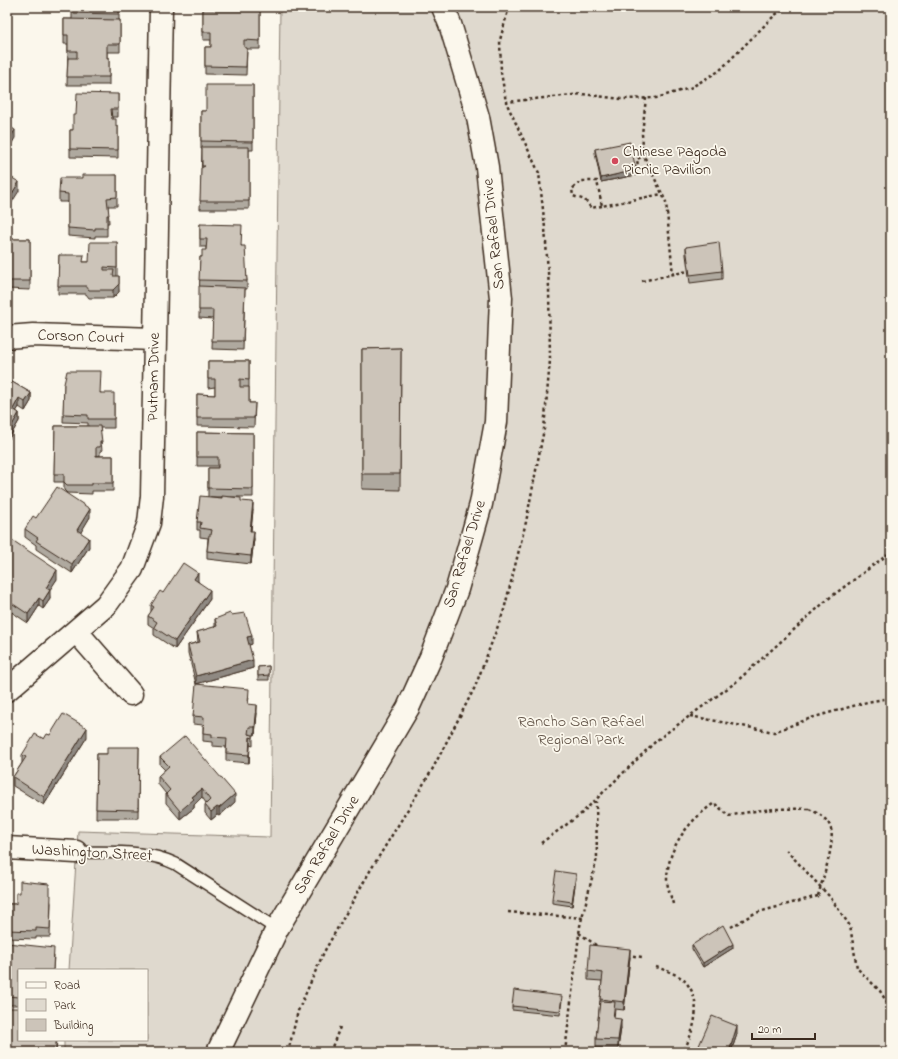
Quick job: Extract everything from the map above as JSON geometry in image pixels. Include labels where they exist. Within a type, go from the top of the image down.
[{"type":"street","name":"Putnam Drive","points":[[7,690],[106,605],[132,569],[149,523],[152,496],[160,7]]},
{"type":"street","name":"San Rafael Drive","points":[[218,1052],[277,929],[408,708],[431,657],[456,589],[481,504],[496,422],[501,298],[487,167],[478,117],[450,24],[443,7]]},
{"type":"street","name":"Corson Court","points":[[7,337],[33,335],[155,339]]},
{"type":"street","points":[[76,631],[131,694]]},
{"type":"street","name":"Washington Street","points":[[7,848],[76,852]]},
{"type":"lane","name":"Washington Street","points":[[76,852],[135,853],[162,857],[176,864],[277,929]]},
{"type":"path","points":[[509,7],[500,40],[501,72],[506,102],[582,94],[621,99],[656,98],[690,88],[719,70],[737,55],[775,15],[787,7]]},
{"type":"path","points":[[646,98],[642,134],[644,156],[666,202],[673,276]]},
{"type":"path","points":[[635,168],[638,167],[637,159],[644,156]]},
{"type":"path","points":[[602,206],[596,181],[582,181],[576,184],[572,189],[573,196],[585,200],[592,208],[602,206],[662,194]]},
{"type":"path","points":[[642,281],[673,276],[688,271]]},
{"type":"path","points":[[541,842],[581,814],[657,740],[736,682],[828,599],[891,552]]},
{"type":"path","points":[[690,716],[774,732],[811,718],[867,702],[891,698]]},
{"type":"path","points":[[565,1052],[580,926],[597,858],[596,800]]},
{"type":"path","points":[[673,904],[667,881],[670,855],[686,827],[714,803],[729,816],[756,809],[784,808],[810,809],[824,817],[830,825],[832,838],[818,896],[755,913],[731,927]]},
{"type":"path","points":[[786,850],[830,897],[850,926],[857,968],[880,990],[891,1009]]},
{"type":"path","points":[[508,912],[583,918]]},
{"type":"path","points":[[579,933],[602,949]]},
{"type":"path","points":[[623,955],[642,957]]},
{"type":"path","points":[[656,967],[674,973],[688,984],[695,1002],[695,1022],[682,1052]]},
{"type":"path","points":[[330,1052],[340,1027]]},
{"type":"green space","name":"Rancho San Rafael Regional Park","points":[[280,7],[891,7],[891,1052],[64,1052],[64,1041],[148,1041],[148,969],[69,969],[78,831],[270,837]]},
{"type":"building","points":[[72,7],[119,7],[119,14],[72,13]]},
{"type":"building","points":[[203,9],[260,10],[260,41],[244,40],[244,47],[247,48],[246,67],[205,66],[205,47],[211,47],[211,32],[203,32]]},
{"type":"building","points":[[64,19],[120,20],[120,44],[107,44],[109,77],[67,77],[68,58],[77,58],[77,51],[68,51],[68,35],[64,35]]},
{"type":"building","points":[[206,85],[253,85],[253,142],[201,141],[201,111],[206,111]]},
{"type":"building","points":[[77,93],[118,94],[118,109],[111,109],[112,119],[116,119],[116,127],[118,127],[118,150],[70,149],[70,130],[73,130],[73,115],[76,115]]},
{"type":"building","points":[[7,125],[15,130],[7,142]]},
{"type":"building","name":"Chinese Pagoda Picnic Pavilion","points":[[630,142],[636,170],[601,178],[595,149]]},
{"type":"building","points":[[202,147],[249,147],[249,201],[200,201],[201,168],[205,166],[202,166]]},
{"type":"building","points":[[7,175],[19,182],[7,202]]},
{"type":"building","points":[[82,175],[117,175],[117,197],[107,198],[109,215],[107,215],[107,228],[95,228],[95,230],[68,228],[68,194],[59,193],[60,178],[82,178]]},
{"type":"building","points":[[200,224],[242,225],[241,246],[245,246],[247,281],[199,280],[200,257],[202,257],[202,250],[206,250],[207,239],[200,239]]},
{"type":"building","points":[[7,239],[30,239],[30,281],[7,281]]},
{"type":"building","points":[[90,242],[117,242],[117,268],[104,267],[104,270],[114,270],[113,276],[119,276],[119,284],[113,290],[89,290],[86,286],[58,286],[59,255],[84,255],[83,262],[89,262]]},
{"type":"building","points":[[719,242],[722,271],[690,275],[686,247]]},
{"type":"building","points":[[199,286],[245,288],[243,341],[212,341],[213,310],[199,310]]},
{"type":"building","points":[[401,348],[400,474],[362,474],[362,349]]},
{"type":"building","points":[[208,361],[249,361],[249,380],[240,379],[240,387],[249,387],[249,403],[255,403],[254,418],[197,418],[197,394],[215,395],[215,379],[208,379]]},
{"type":"building","points":[[67,371],[101,371],[100,393],[114,393],[114,419],[88,419],[88,415],[63,414],[64,384]]},
{"type":"building","points":[[7,379],[31,393],[25,402],[19,398],[13,409],[19,413],[7,434]]},
{"type":"building","points":[[55,426],[100,426],[102,442],[100,442],[100,447],[96,447],[96,456],[113,456],[113,483],[67,485],[64,482],[64,474],[54,474]]},
{"type":"building","points":[[197,432],[253,433],[253,489],[208,488],[208,468],[218,468],[218,457],[197,457]]},
{"type":"building","points":[[57,487],[90,509],[77,530],[89,538],[72,564],[36,541],[38,538],[25,529],[33,516],[36,518]]},
{"type":"building","points":[[200,496],[241,498],[241,501],[253,502],[250,531],[254,531],[251,556],[207,551],[209,535],[211,535],[212,530],[200,528],[201,522],[197,522]]},
{"type":"building","points":[[7,534],[11,537],[7,541]]},
{"type":"building","points":[[9,538],[57,570],[46,588],[50,590],[43,601],[39,598],[28,614],[7,600],[7,541]]},
{"type":"building","points":[[183,563],[198,573],[194,579],[210,590],[175,641],[154,627],[157,622],[148,616],[154,607],[151,605],[160,591],[163,593]]},
{"type":"building","points":[[230,613],[231,615],[245,613],[252,636],[247,637],[253,660],[196,676],[188,645],[200,642],[197,632],[217,626],[215,619]]},
{"type":"building","points":[[269,666],[269,675],[258,676],[258,667]]},
{"type":"building","points":[[196,684],[249,689],[248,704],[257,705],[255,727],[249,727],[248,734],[253,735],[253,738],[250,737],[249,755],[226,753],[227,738],[212,737],[212,734],[203,733],[204,717],[193,716]]},
{"type":"building","points":[[63,714],[87,728],[44,797],[13,777],[26,757],[22,755],[35,734],[44,739],[47,734],[50,735]]},
{"type":"building","points":[[185,736],[235,794],[219,808],[217,807],[211,812],[205,805],[210,800],[202,789],[192,797],[194,799],[180,811],[166,794],[170,790],[158,776],[169,766],[160,757]]},
{"type":"building","points":[[107,747],[139,747],[138,810],[96,809],[97,754],[107,754]]},
{"type":"building","points":[[556,871],[576,874],[572,902],[552,899]]},
{"type":"building","points":[[20,881],[49,884],[49,895],[51,895],[50,929],[36,928],[36,931],[7,930],[7,904],[16,904],[16,893],[20,893]]},
{"type":"building","points":[[723,925],[733,944],[703,963],[692,945]]},
{"type":"building","points":[[7,943],[54,948],[53,969],[18,969],[18,997],[7,996]]},
{"type":"building","points":[[590,945],[630,949],[624,1002],[600,999],[603,973],[588,971]]},
{"type":"building","points":[[514,990],[562,996],[560,1011],[512,1006]]},
{"type":"building","points":[[600,1001],[615,1002],[613,1018],[621,1019],[618,1040],[596,1039]]},
{"type":"building","points":[[7,1008],[18,1008],[18,1041],[56,1041],[56,1050],[46,1050],[46,1052],[7,1052]]},
{"type":"building","points":[[712,1016],[737,1026],[729,1052],[710,1052],[698,1048]]},
{"type":"place","name":"Chinese Pagoda Picnic Pavilion","points":[[615,161]]}]
